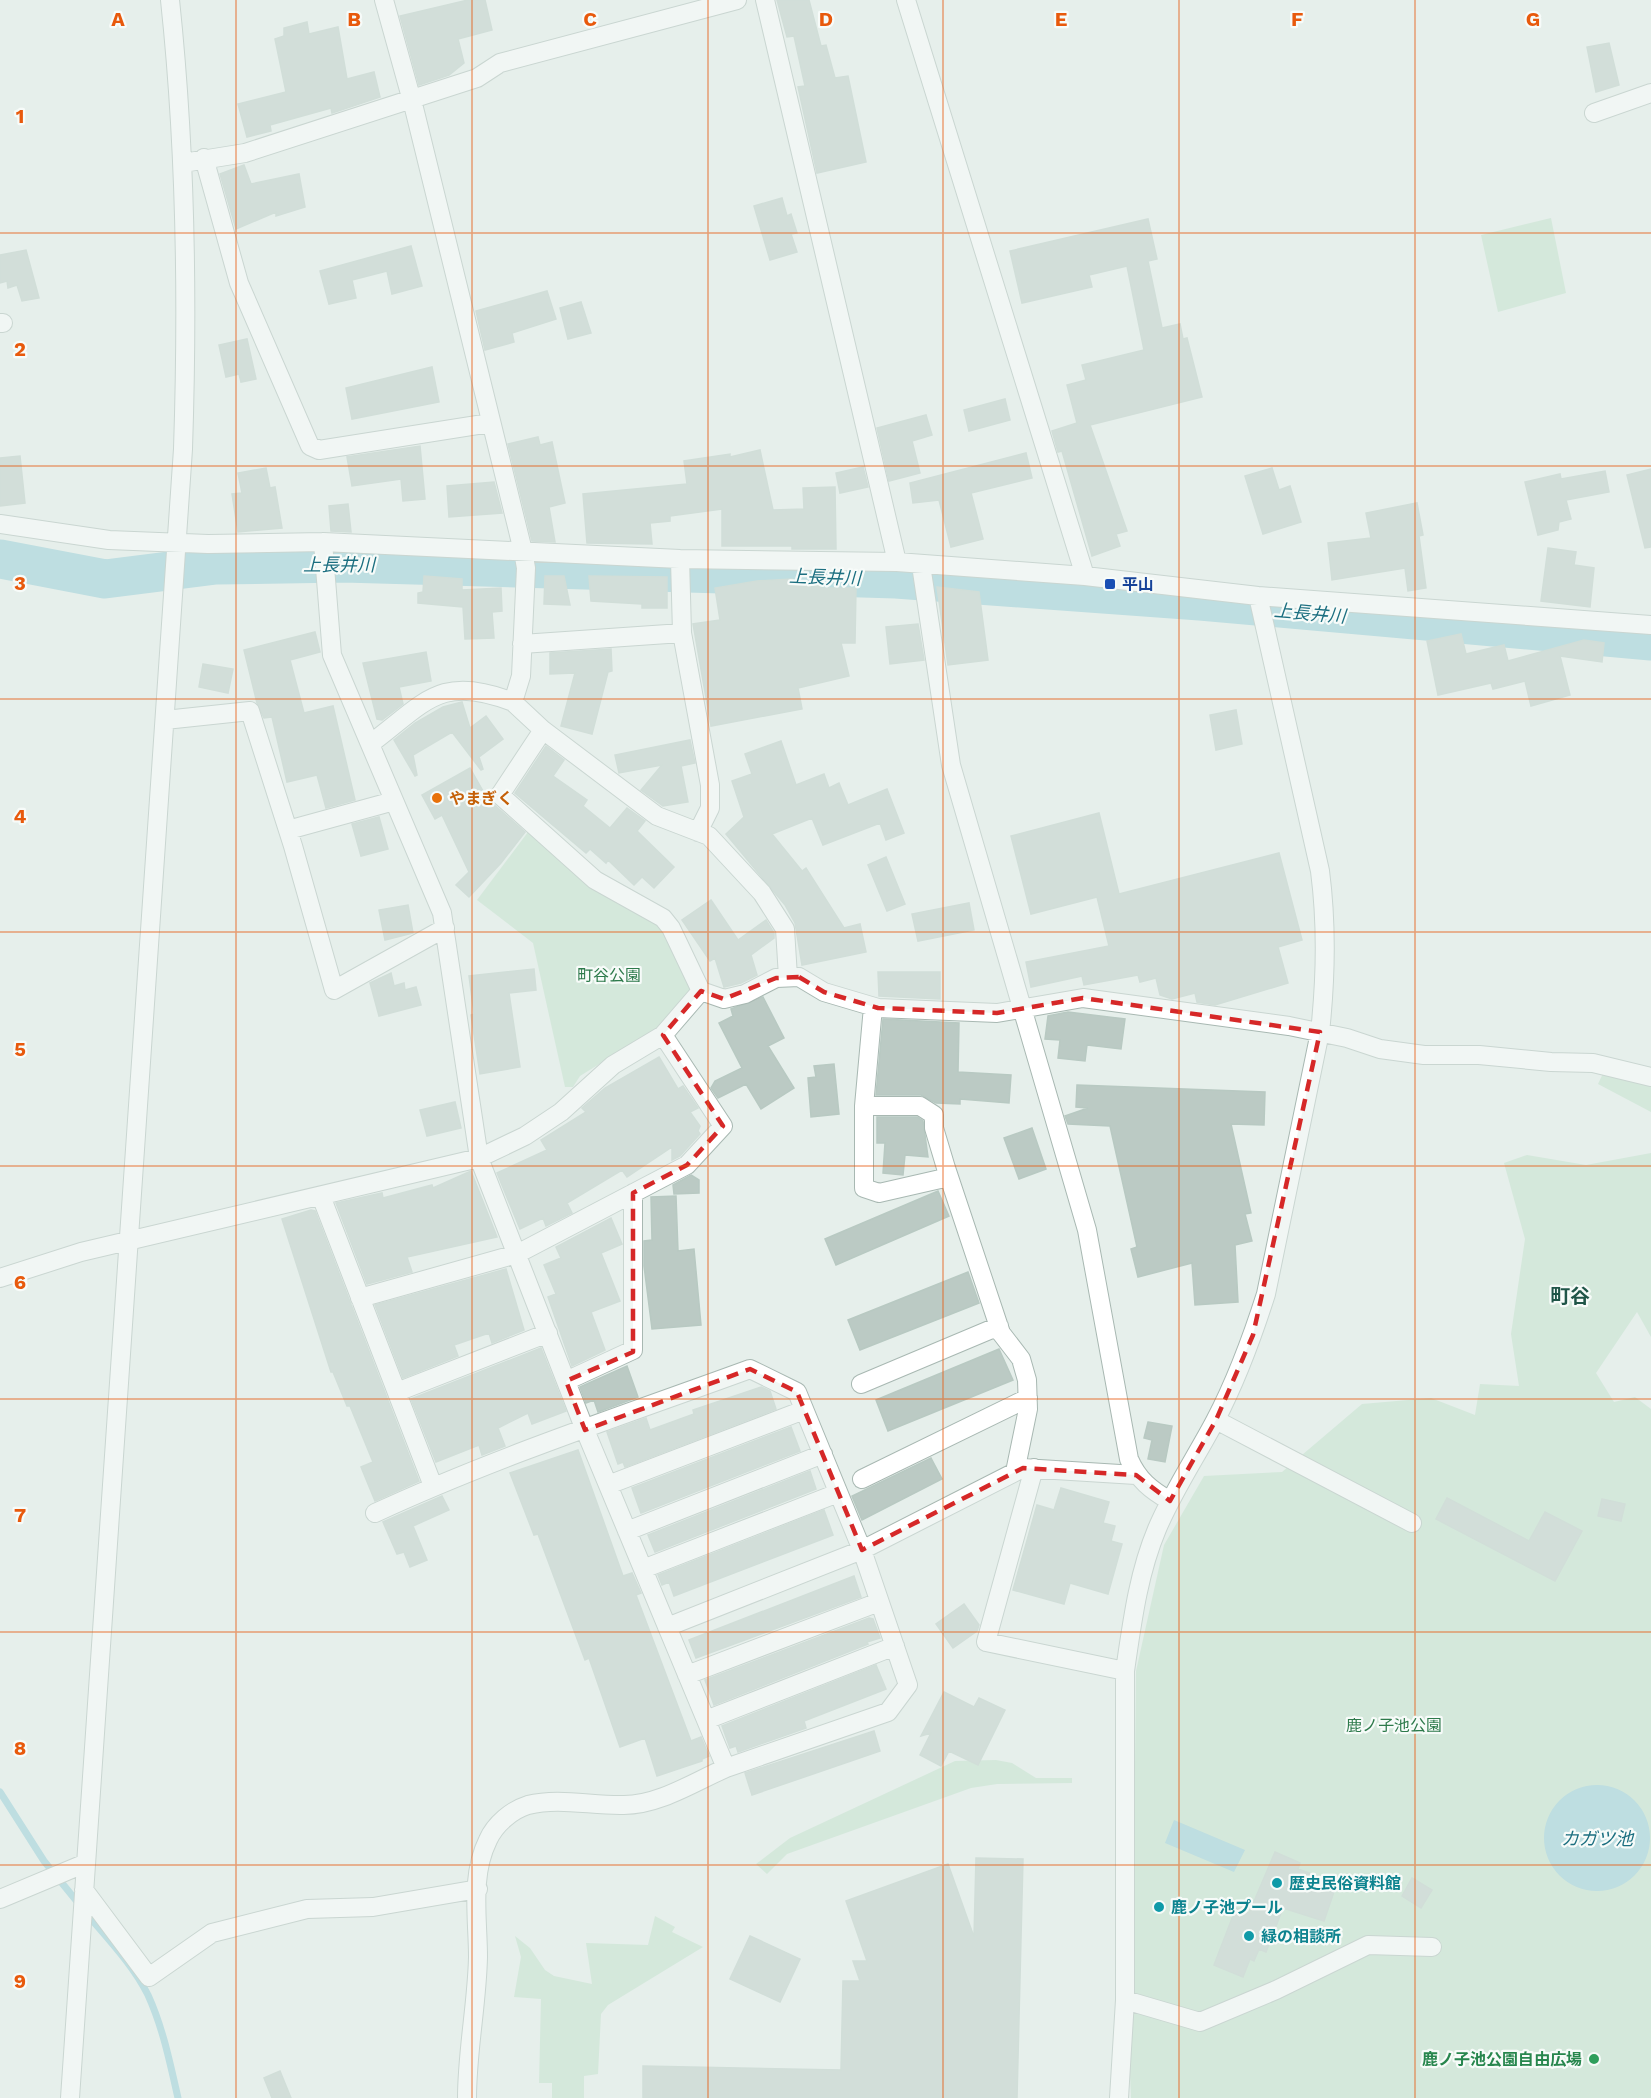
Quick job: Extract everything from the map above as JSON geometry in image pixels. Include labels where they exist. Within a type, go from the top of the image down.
[{"type":"street","points":[[70,2098],[177,542],[186,348],[183,163],[170,0]]},
{"type":"street","points":[[384,0],[412,101],[523,551],[526,568],[521,676],[513,702]]},
{"type":"street","points":[[183,163],[246,153],[412,101],[477,78],[500,63],[737,0]]},
{"type":"street","points":[[765,0],[897,562]]},
{"type":"street","points":[[906,0],[1085,576]]},
{"type":"street","points":[[1594,113],[1651,93]]},
{"type":"street","points":[[204,158],[239,283],[310,446],[319,450],[490,423]]},
{"type":"street","points":[[0,524],[109,540],[208,544],[322,542],[680,559],[897,562],[921,566],[1085,576],[1258,596],[1651,625]]},
{"type":"street","points":[[322,542],[332,655],[442,914],[479,1158],[585,1430],[726,1768]]},
{"type":"street","points":[[680,559],[682,633],[710,785],[710,807],[698,832]]},
{"type":"street","points":[[921,566],[951,765],[1087,1230],[1129,1460],[1136,1475],[1150,1490],[1170,1501]]},
{"type":"street","points":[[1119,2098],[1125,2000],[1125,1671],[1141,1577],[1170,1501],[1216,1420],[1253,1335],[1266,1294],[1320,1032],[1326,951],[1320,871],[1258,596]]},
{"type":"street","points":[[522,644],[682,633]]},
{"type":"street","points":[[370,744],[425,700],[455,688],[487,691],[513,702],[543,730],[657,816],[710,836],[762,893],[784,929],[788,977]]},
{"type":"street","points":[[165,720],[250,711],[288,830],[334,990],[445,928]]},
{"type":"street","points":[[543,730],[500,795],[595,880],[663,918],[671,928],[701,991],[724,999],[745,994],[776,978],[788,977],[799,977],[824,992],[873,1007],[997,1012],[1083,998],[1320,1032],[1380,1049],[1424,1055],[1479,1055],[1551,1062],[1593,1063],[1651,1077]]},
{"type":"street","points":[[288,830],[394,801]]},
{"type":"street","points":[[0,1278],[81,1252],[479,1158],[525,1136],[561,1112],[613,1065],[663,1035],[701,991]]},
{"type":"street","points":[[873,1007],[864,1106],[864,1188],[879,1193],[949,1177]]},
{"type":"street","points":[[360,1298],[518,1254],[687,1165],[723,1126],[663,1035]]},
{"type":"street","points":[[864,1106],[920,1107],[934,1115],[934,1128],[949,1177],[999,1326],[1021,1359],[1027,1380],[1028,1398],[1015,1472]]},
{"type":"street","points":[[566,1381],[633,1350],[633,1193]]},
{"type":"street","points":[[321,1196],[433,1486]]},
{"type":"street","points":[[861,1384],[999,1326]]},
{"type":"street","points":[[397,1392],[548,1333]]},
{"type":"street","points":[[375,1513],[433,1486],[750,1370],[797,1392],[862,1550],[908,1685],[888,1712],[726,1768],[649,1803],[624,1805],[549,1802],[526,1806],[509,1814],[488,1839],[478,1876],[475,1924],[478,1956],[467,2098]]},
{"type":"street","points":[[862,1479],[1028,1398]]},
{"type":"street","points":[[608,1485],[804,1410]]},
{"type":"street","points":[[1216,1420],[1412,1523]]},
{"type":"street","points":[[627,1531],[823,1454]]},
{"type":"street","points":[[668,1627],[862,1550],[1023,1468],[1136,1475]]},
{"type":"street","points":[[1034,1468],[986,1642],[1125,1671]]},
{"type":"street","points":[[643,1569],[838,1492]]},
{"type":"street","points":[[687,1675],[879,1602]]},
{"type":"street","points":[[706,1720],[895,1646]]},
{"type":"street","points":[[0,1899],[86,1863]]},
{"type":"street","points":[[84,1890],[149,1977],[212,1933],[307,1909],[373,1907],[478,1889]]},
{"type":"street","points":[[1125,2000],[1200,2022],[1276,1990],[1368,1945],[1432,1947]]},
{"type":"highlighted area","points":[[799,977],[824,992],[878,1008],[997,1013],[1083,998],[1320,1032],[1253,1335],[1216,1420],[1170,1501],[1136,1475],[1023,1468],[862,1550],[797,1392],[750,1369],[585,1430],[566,1381],[633,1352],[633,1193],[687,1165],[723,1126],[663,1035],[701,991],[724,999],[776,978]]},
{"type":"green space","points":[[1551,218],[1566,293],[1498,312],[1481,235]]},
{"type":"green space","name":"町谷公園","points":[[531,828],[665,929],[694,989],[662,1025],[580,1076],[573,1087],[565,1087],[533,943],[477,900]]},
{"type":"green space","points":[[1607,1065],[1651,1082],[1651,1112],[1598,1084]]},
{"type":"green space","name":"鹿ノ子池公園","points":[[1651,1153],[1651,1337],[1637,1312],[1596,1373],[1614,1402],[1635,1397],[1651,1409],[1651,2098],[1131,2098],[1129,2052],[1133,1947],[1136,1671],[1164,1545],[1204,1476],[1282,1472],[1362,1404],[1431,1398],[1475,1415],[1480,1384],[1519,1386],[1511,1334],[1525,1239],[1504,1163],[1527,1155],[1586,1165]]},
{"type":"green space","points":[[996,1760],[1012,1763],[1036,1778],[1072,1778],[1072,1783],[997,1784],[971,1788],[787,1854],[767,1874],[756,1864],[790,1838],[955,1761]]},
{"type":"green space","points":[[655,1916],[675,1927],[672,1932],[703,1947],[608,2005],[601,2014],[598,2074],[584,2076],[584,2098],[552,2098],[552,2083],[539,2083],[541,1999],[514,1997],[521,1957],[515,1936],[530,1948],[545,1970],[554,1976],[592,1984],[586,1943],[648,1945]]},
{"type":"water","name":"カガツ池","points":[[1597,1785],[1617,1789],[1635,1800],[1646,1818],[1650,1838],[1646,1858],[1635,1876],[1617,1887],[1597,1891],[1577,1887],[1559,1876],[1548,1858],[1544,1838],[1548,1818],[1559,1800],[1577,1789]]},
{"type":"water","points":[[1174,1820],[1245,1850],[1234,1872],[1165,1843]]},
{"type":"building","points":[[468,0],[485,0],[492,30],[458,39],[464,63],[449,75],[419,85],[400,16]]},
{"type":"building","points":[[777,0],[809,0],[821,46],[826,45],[835,78],[848,76],[866,162],[817,173],[798,87],[805,86],[794,36],[787,37]]},
{"type":"building","points":[[307,22],[309,34],[338,27],[347,79],[374,72],[380,97],[332,113],[331,108],[270,125],[271,131],[247,137],[238,104],[286,92],[275,39],[284,36],[284,28]]},
{"type":"building","points":[[1609,43],[1619,85],[1596,92],[1587,47]]},
{"type":"building","points":[[244,165],[251,184],[299,174],[305,207],[276,216],[276,212],[236,229],[220,174]]},
{"type":"building","points":[[782,198],[787,216],[791,214],[797,233],[791,234],[797,252],[770,260],[754,206]]},
{"type":"building","points":[[1148,219],[1157,259],[1148,261],[1162,328],[1180,324],[1183,339],[1187,338],[1202,397],[1090,425],[1127,531],[1116,534],[1120,546],[1092,556],[1062,451],[1058,452],[1052,431],[1077,423],[1067,385],[1086,380],[1082,365],[1144,350],[1127,266],[1089,275],[1092,287],[1022,303],[1010,251]]},
{"type":"building","points":[[411,246],[422,286],[392,294],[387,271],[352,280],[356,298],[329,304],[320,271]]},
{"type":"building","points":[[26,250],[39,298],[22,301],[17,285],[8,288],[7,281],[0,283],[0,255]]},
{"type":"building","points":[[547,291],[556,319],[512,333],[514,342],[485,350],[476,311]]},
{"type":"building","points":[[581,302],[591,333],[568,339],[560,308]]},
{"type":"building","points":[[247,339],[256,379],[241,382],[239,374],[226,377],[219,345]]},
{"type":"building","points":[[432,367],[439,402],[352,419],[346,388]]},
{"type":"building","points":[[1005,399],[1010,420],[969,431],[964,410]]},
{"type":"building","points":[[926,415],[932,435],[912,441],[920,473],[889,481],[877,428]]},
{"type":"building","points":[[538,437],[540,445],[552,442],[565,503],[549,507],[555,542],[532,541],[508,444]]},
{"type":"building","points":[[420,446],[425,499],[403,501],[401,479],[352,486],[347,457]]},
{"type":"building","points":[[760,450],[773,510],[804,509],[803,488],[835,487],[836,549],[792,549],[792,546],[722,546],[722,509],[670,516],[670,521],[650,523],[652,544],[587,543],[583,494],[687,484],[684,461],[730,454],[730,457]]},
{"type":"building","points":[[1026,453],[1032,478],[971,493],[983,539],[951,547],[939,500],[913,503],[910,483]]},
{"type":"building","points":[[20,456],[25,503],[0,506],[0,458]]},
{"type":"building","points":[[863,467],[868,487],[840,493],[836,473]]},
{"type":"building","points":[[266,468],[270,488],[275,487],[282,528],[238,532],[232,494],[242,493],[238,473]]},
{"type":"building","points":[[1272,468],[1279,490],[1290,486],[1301,522],[1263,534],[1245,476]]},
{"type":"building","points":[[1651,469],[1651,547],[1645,548],[1627,475]]},
{"type":"building","points":[[1605,471],[1609,492],[1566,500],[1571,519],[1559,522],[1558,530],[1538,535],[1525,482],[1560,474],[1561,479]]},
{"type":"building","points":[[494,482],[502,513],[449,517],[447,486]]},
{"type":"building","points":[[1417,503],[1423,535],[1419,536],[1426,588],[1408,591],[1405,568],[1332,580],[1328,543],[1371,538],[1366,513]]},
{"type":"building","points":[[348,504],[351,532],[331,531],[329,506]]},
{"type":"building","points":[[1548,548],[1576,552],[1574,565],[1594,568],[1590,607],[1541,601]]},
{"type":"building","points":[[424,576],[462,579],[462,590],[501,588],[502,611],[492,612],[494,638],[465,639],[463,607],[418,603],[418,593],[423,592]]},
{"type":"building","points":[[545,576],[564,576],[570,605],[544,604]]},
{"type":"building","points":[[589,576],[667,577],[667,608],[642,608],[642,604],[591,601]]},
{"type":"building","points":[[792,579],[792,582],[821,583],[821,588],[856,588],[855,643],[841,643],[849,676],[798,688],[802,709],[711,726],[693,624],[720,620],[715,588],[757,581]]},
{"type":"building","points":[[937,587],[979,592],[988,660],[948,665]]},
{"type":"building","points":[[918,624],[924,660],[890,664],[886,627]]},
{"type":"building","points":[[315,632],[320,652],[290,660],[304,713],[333,706],[355,800],[326,808],[317,775],[287,782],[272,717],[264,718],[257,703],[244,650]]},
{"type":"building","points":[[1461,634],[1466,654],[1504,645],[1508,661],[1584,640],[1604,643],[1602,662],[1560,656],[1570,695],[1531,706],[1525,681],[1493,689],[1491,683],[1438,695],[1427,641]]},
{"type":"building","points":[[611,649],[612,671],[608,672],[592,734],[561,726],[575,673],[550,674],[550,653]]},
{"type":"building","points":[[426,652],[431,681],[399,687],[403,704],[382,720],[377,719],[363,663]]},
{"type":"building","points":[[203,664],[233,669],[228,693],[199,687]]},
{"type":"building","points":[[462,702],[470,728],[486,716],[503,739],[479,757],[483,769],[481,770],[452,732],[413,755],[417,775],[415,776],[394,740],[415,723],[443,707]]},
{"type":"building","points":[[1236,710],[1242,744],[1216,750],[1210,715]]},
{"type":"building","points":[[690,740],[695,763],[681,766],[688,802],[663,806],[641,790],[662,765],[619,773],[615,755]]},
{"type":"building","points":[[781,741],[796,785],[824,774],[829,788],[839,783],[848,805],[887,789],[904,833],[886,840],[880,823],[823,845],[812,818],[772,834],[802,871],[806,868],[844,928],[860,924],[866,952],[802,965],[795,923],[785,905],[726,834],[744,817],[732,781],[752,774],[745,754]]},
{"type":"building","points":[[546,746],[564,760],[553,776],[587,800],[583,806],[610,828],[627,808],[645,821],[637,831],[674,867],[654,888],[642,877],[634,885],[608,860],[606,863],[590,849],[586,853],[515,793]]},
{"type":"building","points":[[470,768],[487,798],[489,797],[492,803],[525,832],[501,863],[469,897],[456,885],[469,872],[442,815],[435,819],[422,795]]},
{"type":"building","points":[[1099,813],[1119,894],[1279,853],[1302,940],[1278,947],[1288,983],[1215,1005],[1197,1002],[1195,993],[1172,999],[1160,995],[1156,978],[1140,982],[1138,975],[1084,985],[1082,976],[1031,987],[1026,962],[1109,946],[1097,897],[1031,914],[1011,836]]},
{"type":"building","points":[[379,817],[388,849],[361,856],[352,824]]},
{"type":"building","points":[[886,857],[905,904],[887,911],[868,865]]},
{"type":"building","points":[[711,900],[738,940],[766,920],[774,933],[774,938],[751,955],[757,975],[741,983],[724,987],[715,958],[710,961],[682,920]]},
{"type":"building","points":[[969,903],[974,930],[918,941],[912,914]]},
{"type":"building","points":[[408,905],[413,933],[385,940],[379,910]]},
{"type":"building","points":[[534,969],[536,990],[509,993],[520,1067],[480,1074],[471,1015],[474,1014],[469,976]]},
{"type":"building","points":[[878,972],[940,972],[940,999],[879,996]]},
{"type":"building","points":[[391,973],[394,986],[404,983],[405,990],[416,987],[421,1005],[379,1016],[370,983]]},
{"type":"building","points":[[763,997],[784,1038],[768,1046],[794,1088],[761,1109],[746,1084],[718,1098],[711,1088],[715,1081],[742,1068],[719,1023],[733,1016],[731,1009]]},
{"type":"building","points":[[1068,1012],[1125,1019],[1121,1049],[1087,1045],[1085,1061],[1058,1058],[1060,1040],[1045,1039],[1048,1016]]},
{"type":"building","points":[[883,1019],[959,1023],[958,1072],[1011,1075],[1009,1103],[960,1099],[960,1104],[936,1103],[921,1095],[876,1095]]},
{"type":"building","points":[[659,1057],[678,1089],[683,1086],[698,1108],[690,1112],[700,1126],[698,1131],[700,1134],[680,1156],[672,1160],[672,1147],[627,1177],[622,1170],[567,1203],[572,1213],[546,1226],[543,1218],[520,1229],[497,1173],[547,1150],[541,1140],[586,1112],[582,1108],[605,1088]]},
{"type":"building","points":[[834,1064],[839,1114],[811,1117],[808,1078],[816,1077],[814,1066]]},
{"type":"building","points":[[1077,1085],[1265,1092],[1264,1125],[1231,1124],[1251,1213],[1245,1214],[1252,1241],[1235,1245],[1238,1302],[1195,1305],[1192,1263],[1138,1277],[1131,1249],[1137,1247],[1110,1126],[1068,1124],[1065,1116],[1088,1108],[1076,1107]]},
{"type":"building","points":[[455,1102],[461,1128],[427,1136],[420,1110]]},
{"type":"building","points":[[877,1117],[917,1117],[923,1121],[928,1157],[905,1155],[903,1175],[883,1173],[885,1143],[877,1143]]},
{"type":"building","points":[[1032,1128],[1046,1169],[1019,1179],[1004,1138]]},
{"type":"building","points":[[471,1171],[497,1237],[407,1257],[412,1272],[367,1284],[336,1203],[382,1193],[383,1198],[432,1185],[433,1188]]},
{"type":"building","points":[[691,1175],[699,1180],[699,1193],[674,1194],[673,1185]]},
{"type":"building","points":[[938,1191],[949,1216],[836,1265],[825,1239]]},
{"type":"building","points":[[676,1196],[678,1251],[694,1249],[701,1325],[652,1329],[644,1266],[644,1241],[652,1240],[651,1197]]},
{"type":"building","points":[[311,1210],[315,1211],[419,1481],[375,1501],[361,1467],[373,1462],[350,1406],[347,1406],[333,1372],[331,1372],[282,1219]]},
{"type":"building","points":[[611,1218],[622,1244],[601,1253],[620,1301],[591,1312],[605,1350],[572,1366],[548,1297],[556,1294],[544,1265],[561,1258],[556,1247]]},
{"type":"building","points":[[506,1269],[524,1330],[492,1343],[489,1333],[454,1345],[458,1356],[403,1378],[375,1305]]},
{"type":"building","points":[[968,1272],[979,1303],[860,1350],[848,1320]]},
{"type":"building","points":[[541,1348],[566,1411],[532,1424],[528,1413],[498,1428],[505,1446],[482,1455],[479,1445],[436,1462],[411,1399]]},
{"type":"building","points":[[999,1349],[1013,1380],[888,1431],[876,1400]]},
{"type":"building","points":[[627,1366],[638,1397],[598,1412],[594,1400],[586,1403],[580,1387]]},
{"type":"building","points":[[761,1387],[770,1391],[776,1409],[625,1467],[623,1462],[618,1464],[607,1432],[646,1418],[650,1430],[694,1414],[693,1410]]},
{"type":"building","points":[[1148,1422],[1172,1426],[1165,1462],[1148,1459],[1152,1440],[1144,1438]]},
{"type":"building","points":[[791,1427],[800,1451],[641,1513],[632,1488]]},
{"type":"building","points":[[578,1450],[623,1576],[632,1573],[641,1593],[636,1595],[691,1741],[701,1737],[709,1756],[702,1761],[657,1776],[645,1738],[620,1747],[589,1658],[585,1660],[538,1534],[534,1535],[510,1473]]},
{"type":"building","points":[[931,1458],[942,1479],[862,1520],[852,1496]]},
{"type":"building","points":[[810,1471],[816,1489],[655,1552],[648,1535]]},
{"type":"building","points":[[1061,1488],[1109,1502],[1103,1523],[1115,1526],[1111,1541],[1122,1544],[1108,1594],[1070,1583],[1064,1604],[1013,1590],[1037,1505],[1054,1510]]},
{"type":"building","points":[[442,1496],[449,1510],[413,1526],[427,1560],[410,1567],[404,1552],[397,1554],[383,1522]]},
{"type":"building","points":[[1447,1498],[1529,1541],[1545,1512],[1582,1531],[1555,1581],[1436,1519]]},
{"type":"building","points":[[1602,1499],[1625,1504],[1621,1521],[1598,1516]]},
{"type":"building","points":[[824,1510],[833,1535],[674,1596],[669,1582],[662,1585],[658,1575]]},
{"type":"building","points":[[854,1576],[861,1597],[696,1658],[689,1640]]},
{"type":"building","points":[[964,1604],[979,1625],[977,1631],[953,1648],[936,1624]]},
{"type":"building","points":[[869,1618],[873,1619],[880,1638],[714,1705],[705,1680]]},
{"type":"building","points":[[876,1665],[886,1689],[804,1721],[806,1728],[738,1752],[736,1746],[730,1748],[722,1726]]},
{"type":"building","points":[[944,1692],[974,1707],[979,1698],[1005,1710],[978,1765],[949,1751],[941,1766],[920,1755],[931,1733],[921,1736]]},
{"type":"building","points":[[874,1731],[880,1751],[752,1795],[745,1773]]},
{"type":"building","points":[[1275,1852],[1300,1863],[1298,1869],[1337,1883],[1324,1921],[1283,1908],[1266,1952],[1259,1949],[1254,1961],[1250,1959],[1243,1977],[1214,1965],[1236,1908],[1249,1913]]},
{"type":"building","points":[[976,1858],[1023,1859],[1017,2098],[643,2098],[643,2066],[841,2070],[843,1981],[860,1981],[853,1961],[867,1961],[846,1901],[948,1864],[974,1937]]},
{"type":"building","points":[[1412,1878],[1432,1890],[1421,1908],[1402,1896]]},
{"type":"building","points":[[750,1936],[800,1959],[780,2002],[730,1979]]},
{"type":"building","points":[[280,2071],[291,2098],[272,2098],[264,2078]]},
{"type":"waterway","name":"上長井川","points":[[0,559],[105,579],[216,565],[344,563],[896,579],[1200,601],[1651,641]]},
{"type":"waterway","points":[[0,1792],[44,1861],[79,1904]]},
{"type":"waterway","points":[[86,1913],[128,1963],[148,1995],[162,2033],[178,2098]]},
{"type":"place","name":"平山","points":[[1110,584]]},
{"type":"place","name":"やまぎく","points":[[437,798]]},
{"type":"place","name":"歴史民俗資料館","points":[[1277,1883]]},
{"type":"place","name":"鹿ノ子池プール","points":[[1159,1907]]},
{"type":"place","name":"緑の相談所","points":[[1249,1936]]},
{"type":"place","name":"鹿ノ子池公園自由広場","points":[[1594,2059]]},
{"type":"district","name":"町谷","points":[[1570,1296]]}]
